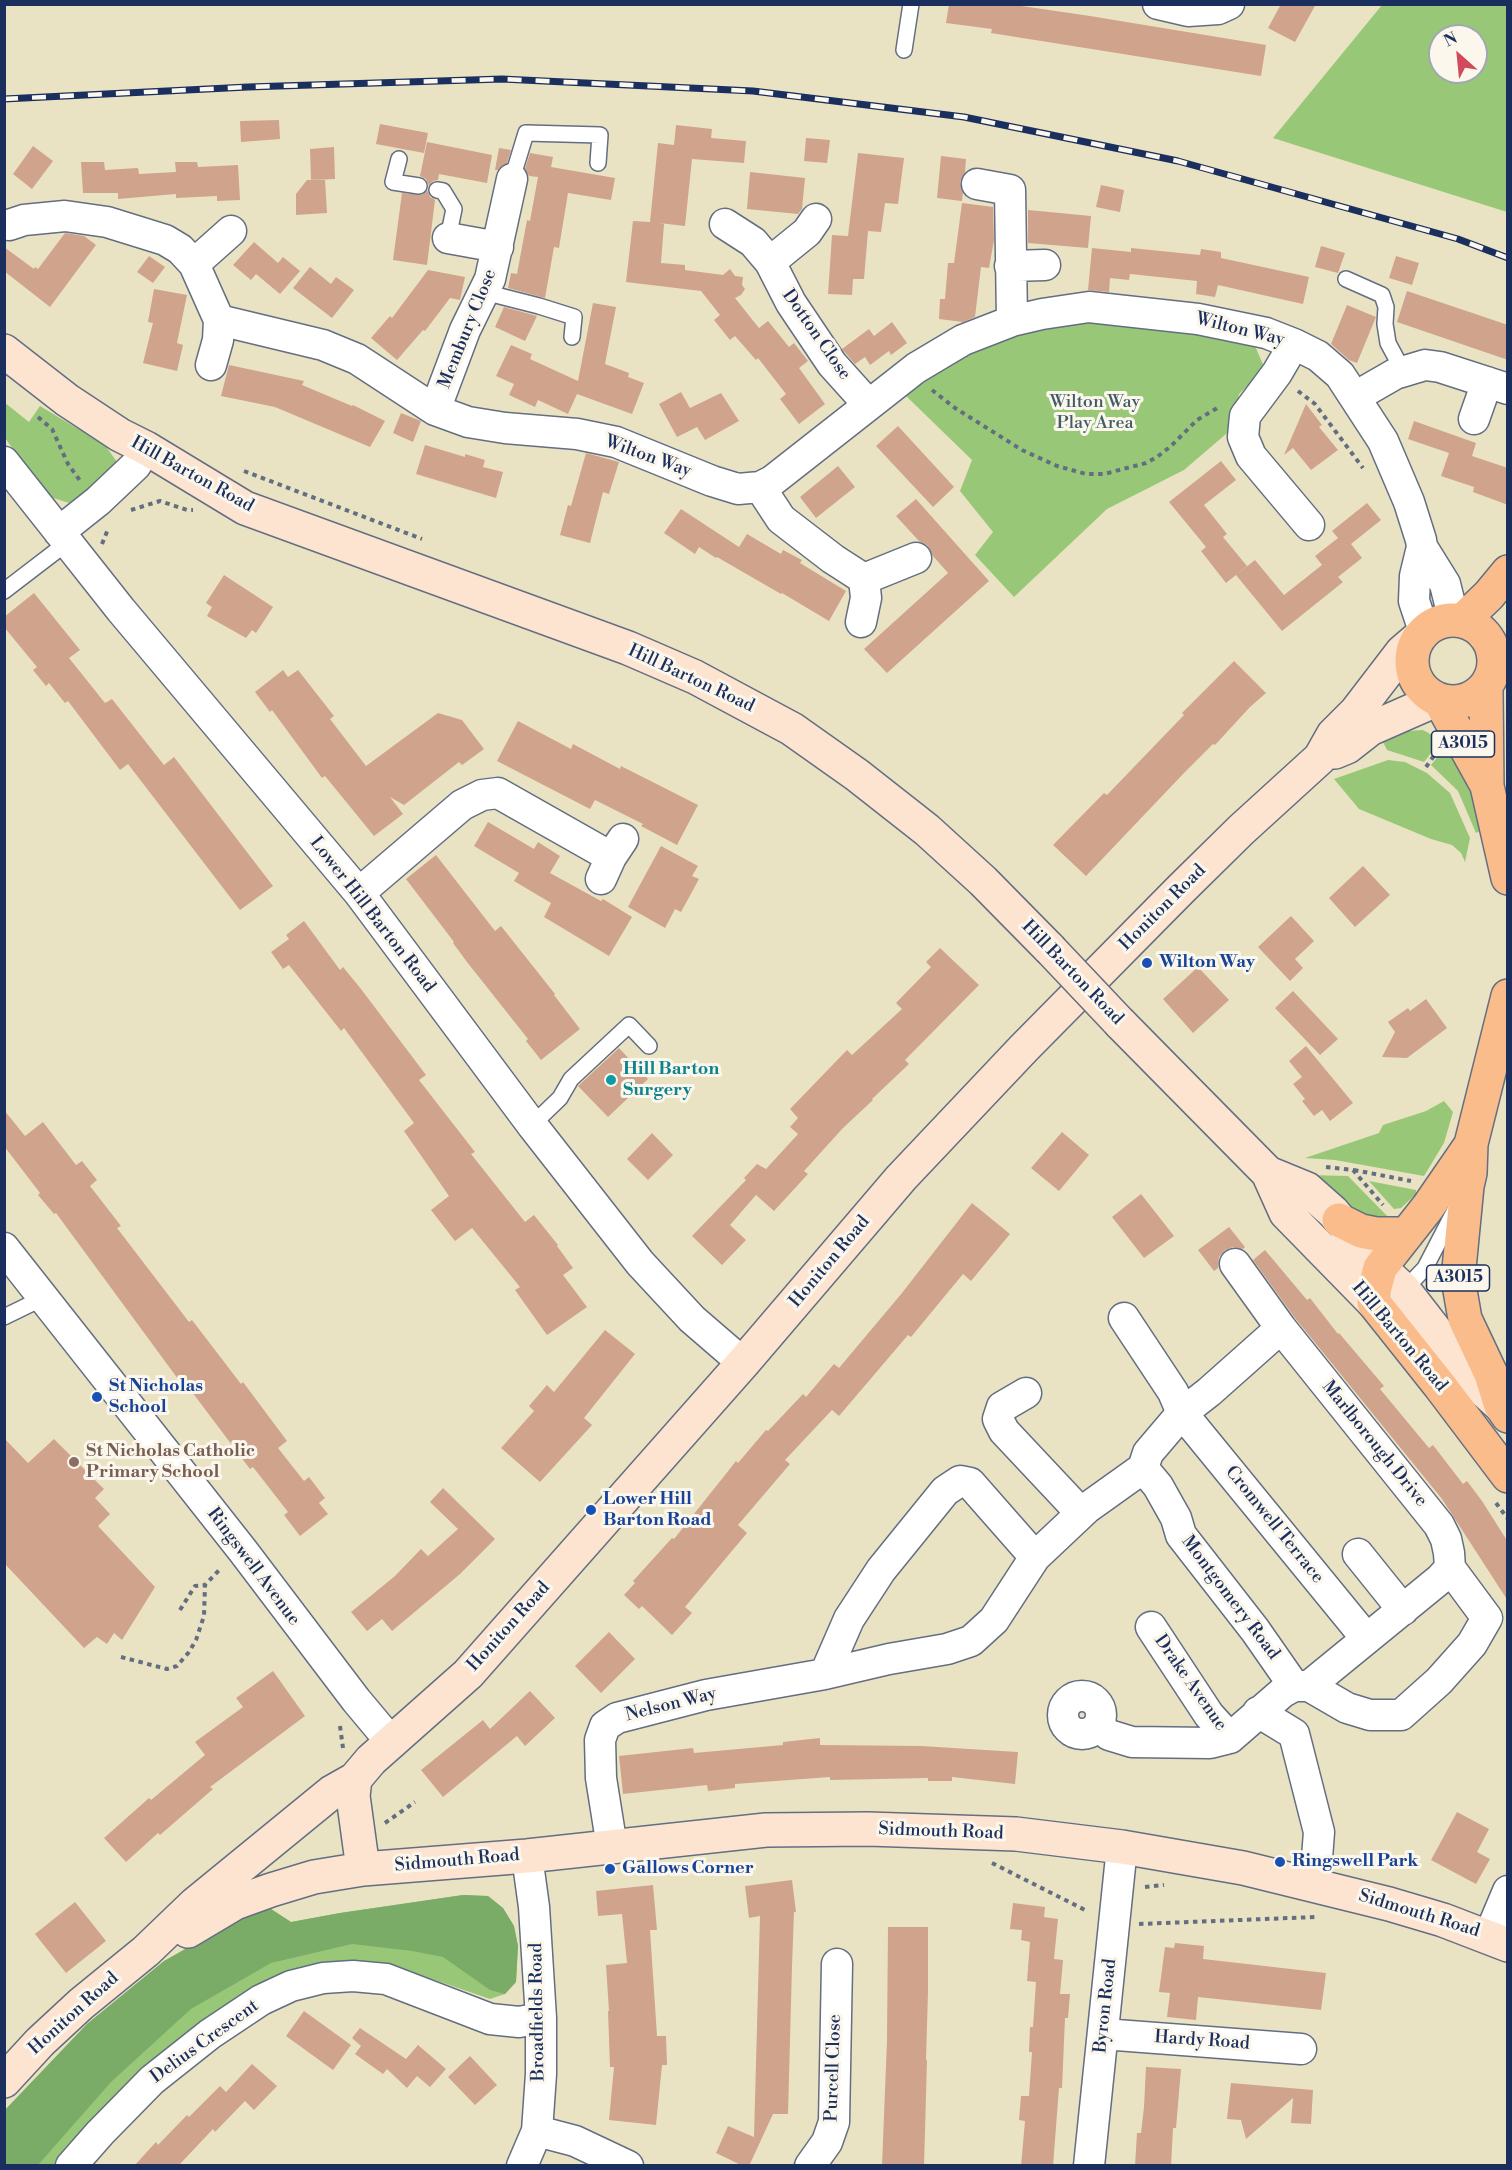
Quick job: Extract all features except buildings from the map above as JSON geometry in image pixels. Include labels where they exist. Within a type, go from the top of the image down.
[{"type":"main road","name":"Hill Barton Road","points":[[4,351],[67,399],[120,435],[245,507],[628,648],[695,677],[792,729],[857,775],[927,830],[983,881],[1268,1173],[1286,1213],[1374,1303],[1508,1476]]},
{"type":"main road","points":[[1458,620],[1488,595],[1508,572]]},
{"type":"main road","points":[[1458,620],[1473,625],[1482,632],[1490,641],[1490,676],[1476,696],[1452,703],[1438,700],[1418,685],[1411,663],[1412,651],[1420,636],[1443,621],[1458,620]]},
{"type":"main road","name":"A3015","points":[[1508,634],[1490,676],[1487,786],[1508,878]]},
{"type":"main road","name":"Honiton Road","points":[[4,2080],[40,2042],[146,1951],[195,1904],[332,1792],[349,1764],[371,1760],[468,1674],[743,1363],[902,1178],[1024,1048],[1233,837],[1320,758],[1333,735],[1356,712],[1402,652],[1420,636]]},
{"type":"main road","name":"Honiton Road","points":[[1320,758],[1347,747],[1370,729],[1438,700]]},
{"type":"main road","name":"A3015","points":[[1438,700],[1487,786]]},
{"type":"main road","name":"A3015","points":[[1504,1411],[1491,1374],[1465,1319],[1458,1279],[1471,1144],[1508,996]]},
{"type":"main road","name":"A3015","points":[[1374,1303],[1374,1291],[1392,1279],[1398,1223],[1428,1207],[1471,1144]]},
{"type":"main road","name":"Hill Barton Road","points":[[1268,1173],[1307,1189],[1333,1212],[1392,1279],[1477,1384],[1504,1411]]},
{"type":"main road","points":[[1339,1220],[1361,1232],[1376,1234],[1398,1223]]},
{"type":"main road","points":[[349,1764],[363,1869]]},
{"type":"main road","name":"Sidmouth Road","points":[[363,1869],[527,1856],[766,1830],[868,1829],[1016,1834],[1122,1847],[1244,1868],[1389,1904],[1498,1941]]},
{"type":"main road","name":"Honiton Road","points":[[146,1951],[170,1943],[235,1903],[314,1877],[363,1869]]},
{"type":"street","points":[[1158,4],[1188,10],[1218,9],[1230,4]]},
{"type":"street","name":"Membury Close","points":[[435,410],[465,330],[490,279],[512,179]]},
{"type":"street","points":[[977,184],[1010,190],[1012,321]]},
{"type":"street","points":[[9,225],[24,220],[65,216],[107,222],[165,240],[180,249],[194,264],[219,320],[218,340],[211,365]]},
{"type":"street","points":[[770,262],[807,232],[816,219]]},
{"type":"street","name":"Dotton Close","points":[[725,224],[753,242],[770,262],[791,303],[826,355],[868,404]]},
{"type":"street","points":[[194,264],[231,231]]},
{"type":"street","name":"Membury Close","points":[[448,238],[498,248]]},
{"type":"street","points":[[1010,266],[1045,265]]},
{"type":"street","name":"Wilton Way","points":[[219,320],[323,345],[357,359],[435,410],[468,422],[505,428],[577,434],[616,442],[712,481],[738,489],[760,487],[772,481],[916,368],[963,340],[1012,321],[1089,307],[1198,319],[1266,333],[1318,356],[1340,375],[1383,441],[1409,502],[1421,540],[1422,548],[1415,576],[1414,602],[1420,636]]},
{"type":"street","points":[[1294,344],[1277,374],[1245,416],[1243,437],[1251,456],[1309,525]]},
{"type":"street","points":[[1355,397],[1403,371],[1425,365],[1440,367],[1497,385],[1474,419]]},
{"type":"street","points":[[64,537],[136,465],[146,448]]},
{"type":"street","name":"Lower Hill Barton Road","points":[[4,462],[127,617],[359,893],[531,1125],[640,1263],[692,1319],[743,1363]]},
{"type":"street","points":[[760,487],[781,519],[832,559],[864,579]]},
{"type":"street","name":"Wilton Way","points":[[1422,548],[1444,584],[1458,620]]},
{"type":"street","points":[[864,579],[916,558]]},
{"type":"street","points":[[861,622],[866,598],[864,579]]},
{"type":"street","points":[[359,893],[462,805],[482,795],[498,793],[612,858]]},
{"type":"street","name":"Ringswell Avenue","points":[[4,1248],[243,1551],[305,1635],[392,1743]]},
{"type":"street","name":"Marlborough Drive","points":[[1235,1264],[1281,1328],[1438,1525],[1446,1539],[1450,1568],[1486,1618],[1472,1644],[1421,1698],[1401,1715],[1370,1715],[1295,1688]]},
{"type":"street","name":"Cromwell Terrace","points":[[1124,1318],[1173,1392],[1182,1413],[1366,1638]]},
{"type":"street","points":[[1143,1468],[1148,1453],[1182,1413],[1281,1328]]},
{"type":"street","points":[[1026,1393],[1002,1407],[998,1419],[1004,1431],[1081,1513]]},
{"type":"street","name":"Nelson Way","points":[[612,1847],[602,1778],[600,1740],[605,1726],[617,1718],[706,1695],[825,1674],[889,1659],[947,1649],[971,1641],[994,1620],[1035,1557],[1081,1513],[1143,1468]]},
{"type":"street","name":"Montgomery Road","points":[[1143,1468],[1158,1486],[1172,1510],[1181,1535],[1255,1630],[1295,1688]]},
{"type":"street","points":[[825,1674],[849,1619],[881,1569],[945,1491],[960,1481],[970,1483],[1035,1557]]},
{"type":"street","points":[[1358,1554],[1403,1610]]},
{"type":"street","points":[[1315,1884],[1320,1832],[1294,1734],[1290,1704],[1295,1688],[1403,1610],[1450,1568]]},
{"type":"street","name":"Drake Avenue","points":[[1151,1627],[1209,1715],[1230,1738]]},
{"type":"street","name":"Drake Avenue","points":[[1098,1726],[1109,1735],[1132,1742],[1210,1743],[1230,1738],[1258,1712],[1295,1688]]},
{"type":"street","points":[[1258,1712],[1294,1734]]},
{"type":"street","name":"Byron Road","points":[[1089,2166],[1122,1847]]},
{"type":"street","name":"Broadfields Road","points":[[522,2166],[537,2131],[541,2074],[541,2018],[534,1907],[527,1856]]},
{"type":"street","points":[[1498,1941],[1508,1891]]},
{"type":"street","name":"Purcell Close","points":[[810,2166],[827,2142],[834,2122],[837,1964]]},
{"type":"street","name":"Delius Crescent","points":[[71,2166],[152,2080],[210,2034],[261,2001],[291,1986],[323,1978],[353,1976],[386,1979],[490,2019],[519,2022],[541,2018]]},
{"type":"street","name":"Hardy Road","points":[[1103,2034],[1300,2049]]},
{"type":"street","points":[[537,2131],[575,2141],[628,2166]]},
{"type":"lane","points":[[904,50],[911,4]]},
{"type":"lane","points":[[512,179],[526,133],[600,135],[598,163]]},
{"type":"lane","points":[[399,159],[393,182],[419,186]]},
{"type":"lane","points":[[437,190],[443,191],[454,208],[448,238]]},
{"type":"lane","points":[[1346,279],[1382,295],[1386,307],[1385,324],[1388,343],[1403,371]]},
{"type":"lane","points":[[484,292],[574,317],[572,337]]},
{"type":"lane","points":[[4,591],[64,537]]},
{"type":"lane","points":[[531,1125],[560,1098],[571,1079],[629,1025],[649,1046]]},
{"type":"lane","points":[[1392,1279],[1425,1268],[1467,1186]]},
{"type":"lane","points":[[4,1317],[43,1298]]},
{"type":"path","points":[[916,368],[925,383],[938,397],[1022,450],[1058,466],[1086,474],[1104,474],[1146,463],[1170,447],[1197,420],[1246,390],[1258,400]]},
{"type":"path","points":[[1277,374],[1315,404],[1368,474]]},
{"type":"path","points":[[36,416],[52,429],[56,442],[76,477],[98,501],[117,516],[137,507],[160,501],[187,510],[195,510]]},
{"type":"path","points":[[1322,1167],[1353,1170],[1418,1182]]},
{"type":"path","points":[[1353,1170],[1398,1223]]},
{"type":"path","points":[[180,1610],[195,1586],[205,1585],[222,1567],[243,1551]]},
{"type":"path","points":[[121,1657],[168,1669],[177,1666],[196,1640],[204,1616],[205,1585]]},
{"type":"path","points":[[340,1715],[349,1764]]},
{"type":"path","points":[[387,1823],[415,1802]]},
{"type":"path","points":[[989,1861],[1114,1925],[1322,1917]]},
{"type":"green space","points":[[1382,5],[1507,5],[1507,212],[1273,138]]},
{"type":"green space","name":"Wilton Way Play Area","points":[[1104,322],[1186,326],[1255,346],[1265,369],[1239,394],[1233,428],[1184,470],[1107,509],[1014,597],[975,555],[993,532],[960,491],[972,460],[904,394],[956,358],[988,343],[1049,326]]},
{"type":"green space","points":[[4,402],[29,422],[40,406],[105,445],[117,462],[115,468],[82,499],[69,503],[47,496],[5,438]]},
{"type":"green space","points":[[1423,730],[1441,740],[1424,762],[1387,750],[1382,740],[1406,731]]},
{"type":"green space","points":[[1447,745],[1472,796],[1480,831],[1476,833],[1458,791],[1431,765]]},
{"type":"green space","points":[[1388,760],[1405,762],[1427,773],[1450,793],[1470,838],[1465,862],[1461,853],[1452,845],[1431,839],[1359,809],[1334,779]]},
{"type":"green space","points":[[1444,1101],[1453,1112],[1444,1143],[1424,1176],[1335,1160],[1305,1158],[1379,1133],[1383,1125],[1426,1111]]},
{"type":"green space","points":[[1308,1175],[1348,1176],[1393,1222],[1364,1222]]},
{"type":"green space","points":[[1369,1181],[1416,1190],[1416,1194],[1401,1208],[1394,1209]]},
{"type":"green space","points":[[463,1895],[488,1896],[503,1908],[514,1926],[518,1946],[516,1982],[505,1994],[490,1999],[403,1969],[356,1963],[119,2095],[56,2165],[5,2165],[4,2111],[87,2024],[164,1961],[271,1909],[291,1922]]},
{"type":"green space","points":[[463,1895],[488,1896],[503,1908],[514,1926],[518,1946],[516,1982],[505,1994],[490,1990],[443,1957],[412,1951],[352,1944],[271,1963],[191,2009],[111,2082],[38,2165],[5,2165],[4,2111],[87,2024],[164,1961],[243,1916],[271,1909],[291,1922]]},
{"type":"railway","points":[[4,99],[248,87],[502,79],[753,91],[964,117],[1178,161],[1458,239],[1508,258]]},
{"type":"place","name":"Wilton Way","points":[[1147,963]]},
{"type":"place","name":"Hill Barton Surgery","points":[[611,1080]]},
{"type":"place","name":"St Nicholas School","points":[[97,1397]]},
{"type":"place","name":"St Nicholas Catholic Primary School","points":[[74,1462]]},
{"type":"place","name":"Lower Hill Barton Road","points":[[591,1510]]},
{"type":"place","name":"Ringswell Park","points":[[1280,1862]]},
{"type":"place","name":"Gallows Corner","points":[[610,1869]]}]
